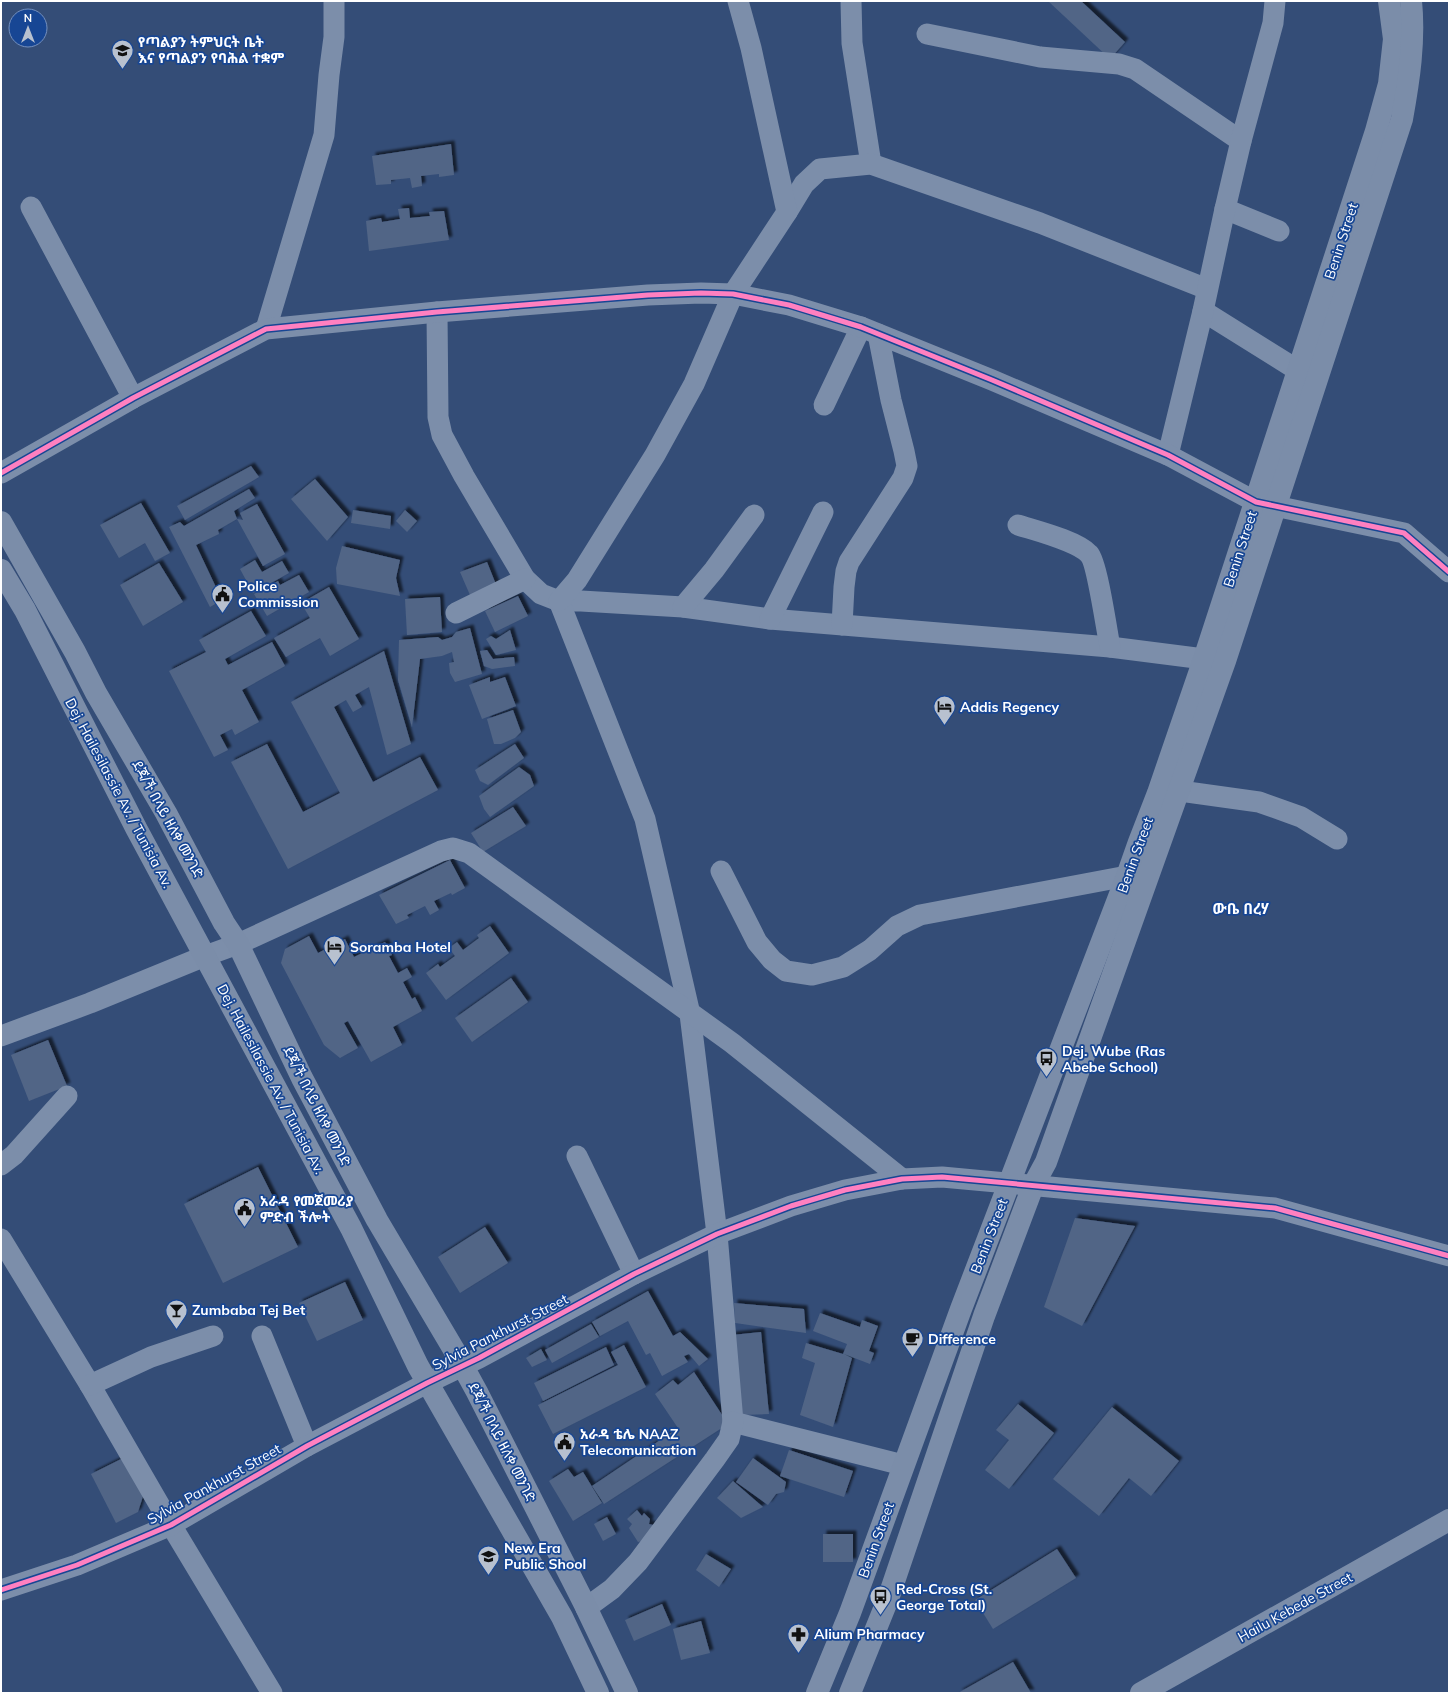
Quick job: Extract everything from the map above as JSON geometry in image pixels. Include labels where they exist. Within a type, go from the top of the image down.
[{"type":"main road","name":"Benin Street","points":[[817,1693],[850,1613],[960,1309],[1010,1182],[1138,878],[1180,791],[1277,506],[1309,373],[1389,84],[1394,39],[1389,1]]},
{"type":"main road","name":"Benin Street","points":[[850,1693],[888,1599],[984,1316],[1033,1186],[1046,1162],[1138,878],[1139,842],[1158,793],[1256,502],[1309,373],[1402,119],[1410,76],[1413,20],[1411,1]]},
{"type":"main road","name":"ደጃ/ች በላይ ዘለቀ መንገድ","points":[[1,522],[75,652],[96,693],[166,813],[224,923],[238,944],[302,1078],[373,1213],[462,1366],[586,1608],[627,1693]]},
{"type":"main road","name":"Dej. Hailesilassie Av. / Tunisia Av.","points":[[1,570],[25,610],[136,828],[206,956],[276,1091],[351,1228],[427,1383],[562,1617],[598,1693]]},
{"type":"main road","points":[[960,1309],[984,1316]]},
{"type":"main road","name":"Hailu Kebede Street","points":[[1141,1693],[1449,1520]]},
{"type":"street","points":[[266,329],[324,135],[334,37],[334,1]]},
{"type":"street","points":[[738,1],[751,48],[787,212]]},
{"type":"street","points":[[851,1],[852,43],[871,164]]},
{"type":"street","points":[[1168,455],[1203,311],[1241,141],[1273,23],[1275,1]]},
{"type":"street","points":[[927,34],[1040,57],[1124,65],[1135,69],[1241,141]]},
{"type":"street","points":[[559,601],[577,580],[656,455],[694,384],[734,294],[804,184],[820,169],[871,164],[1040,223],[1207,289]]},
{"type":"street","points":[[31,207],[133,398]]},
{"type":"street","points":[[1225,209],[1279,231]]},
{"type":"street","points":[[1,473],[133,398],[266,329],[437,312],[648,295],[701,293],[734,294],[789,305],[869,331],[992,380],[1168,455],[1256,502],[1404,533],[1449,572]]},
{"type":"street","points":[[1203,311],[1309,373]]},
{"type":"street","points":[[437,312],[438,417],[442,435],[464,476],[525,579],[541,594],[559,601],[683,607],[770,619],[1110,648],[1204,659]]},
{"type":"street","points":[[824,405],[869,331]]},
{"type":"street","points":[[842,625],[844,587],[847,566],[903,478],[907,466],[891,400],[869,331]]},
{"type":"street","points":[[770,619],[823,512]]},
{"type":"street","points":[[683,607],[714,570],[754,514]]},
{"type":"street","points":[[1018,525],[1079,546],[1091,555],[1096,570],[1110,648]]},
{"type":"street","points":[[456,613],[525,579]]},
{"type":"street","points":[[559,601],[645,819],[690,1014],[717,1234],[734,1422],[729,1439],[719,1454],[638,1562],[612,1589],[586,1608]]},
{"type":"street","points":[[1158,793],[1180,791],[1259,802],[1300,817],[1337,839]]},
{"type":"street","points":[[1,1036],[90,1003],[238,944],[441,851],[453,848],[469,853],[732,1043],[902,1179]]},
{"type":"street","points":[[721,872],[757,942],[772,960],[786,971],[812,975],[843,967],[870,950],[897,926],[920,915],[1138,878]]},
{"type":"street","points":[[1,1165],[14,1155],[68,1096]]},
{"type":"street","points":[[577,1156],[634,1274]]},
{"type":"street","name":"Sylvia Pankhurst Street","points":[[1,1590],[77,1565],[171,1525],[307,1446],[462,1366],[634,1274],[717,1234],[791,1206],[838,1192],[902,1179],[942,1177],[1010,1182],[1033,1186],[1275,1208],[1449,1256]]},
{"type":"street","points":[[1,1238],[90,1384],[171,1525],[272,1693]]},
{"type":"street","points":[[90,1384],[151,1357],[213,1336]]},
{"type":"street","points":[[262,1336],[307,1446]]},
{"type":"street","points":[[734,1422],[904,1465]]},
{"type":"building","points":[[1048,1],[1081,1],[1125,42],[1110,59]]},
{"type":"building","points":[[451,144],[454,175],[439,177],[439,174],[421,176],[422,186],[412,188],[410,178],[391,180],[391,184],[376,185],[372,156]]},
{"type":"building","points":[[409,208],[410,218],[430,216],[429,212],[444,211],[449,240],[369,251],[366,221],[381,218],[382,222],[400,219],[398,209]]},
{"type":"building","points":[[251,466],[259,477],[185,520],[177,506]]},
{"type":"building","points":[[315,479],[348,517],[327,541],[291,499]]},
{"type":"building","points":[[249,489],[255,498],[234,511],[237,519],[218,530],[219,534],[196,545],[222,600],[210,607],[169,527],[180,522],[184,526]]},
{"type":"building","points":[[141,503],[170,553],[155,561],[145,543],[119,558],[100,525]]},
{"type":"building","points":[[257,504],[285,554],[263,566],[237,519],[243,520],[240,513]]},
{"type":"building","points":[[353,510],[391,516],[390,529],[351,523]]},
{"type":"building","points":[[405,510],[417,521],[407,532],[396,521]]},
{"type":"building","points":[[342,546],[400,560],[396,578],[400,596],[337,584],[336,568]]},
{"type":"building","points":[[255,560],[262,572],[282,561],[289,573],[253,593],[240,569]]},
{"type":"building","points":[[487,562],[499,592],[473,602],[460,572]]},
{"type":"building","points":[[159,563],[183,602],[143,626],[120,585]]},
{"type":"building","points":[[299,575],[309,592],[267,616],[254,594],[278,581],[280,585]]},
{"type":"building","points":[[329,587],[359,639],[330,656],[320,638],[286,657],[274,638],[310,618],[301,603]]},
{"type":"building","points":[[518,596],[528,616],[495,632],[485,611]]},
{"type":"building","points":[[440,597],[442,632],[407,635],[405,599]]},
{"type":"building","points":[[251,611],[266,636],[225,659],[228,665],[272,642],[285,666],[242,690],[259,722],[235,735],[232,729],[220,735],[228,750],[214,757],[169,671],[206,652],[199,640]]},
{"type":"building","points":[[470,628],[482,674],[455,682],[450,673],[449,663],[454,662],[452,652],[442,656],[420,659],[412,727],[398,680],[399,640],[438,637],[442,640],[452,637],[456,632]]},
{"type":"building","points":[[510,630],[516,650],[496,655],[486,639],[491,636],[496,639]]},
{"type":"building","points":[[487,650],[493,659],[514,657],[515,666],[492,669],[484,666],[480,651]]},
{"type":"building","points":[[384,651],[411,744],[387,755],[369,687],[355,695],[362,707],[353,712],[346,700],[334,707],[373,782],[420,757],[438,790],[288,869],[231,762],[267,744],[303,812],[340,793],[291,702]]},
{"type":"building","points":[[490,677],[490,682],[505,677],[516,706],[482,719],[469,685]]},
{"type":"building","points":[[513,710],[521,732],[515,738],[501,744],[494,744],[487,719]]},
{"type":"building","points":[[515,744],[524,758],[488,785],[480,781],[475,770]]},
{"type":"building","points":[[519,767],[530,775],[534,786],[490,817],[484,809],[479,796]]},
{"type":"building","points":[[513,807],[526,826],[483,852],[471,833]]},
{"type":"building","points":[[450,860],[465,888],[452,895],[451,893],[434,901],[439,910],[430,915],[425,906],[407,915],[409,918],[396,924],[379,895]]},
{"type":"building","points":[[490,926],[509,953],[446,1000],[426,973],[438,964],[440,967],[455,956],[449,948],[457,942],[463,950],[479,938],[477,935]]},
{"type":"building","points":[[309,936],[318,953],[345,939],[354,957],[385,942],[392,955],[389,956],[398,973],[407,968],[412,977],[403,982],[412,999],[415,997],[422,1011],[393,1027],[402,1045],[371,1062],[348,1021],[344,1023],[358,1048],[340,1058],[324,1045],[281,963],[285,949]]},
{"type":"building","points":[[511,978],[528,1002],[472,1042],[455,1018]]},
{"type":"building","points":[[48,1040],[67,1086],[29,1101],[11,1055]]},
{"type":"building","points":[[258,1167],[298,1247],[223,1283],[184,1204]]},
{"type":"building","points":[[1075,1218],[1135,1226],[1082,1326],[1044,1307]]},
{"type":"building","points":[[485,1227],[508,1263],[460,1293],[438,1257]]},
{"type":"building","points":[[345,1282],[363,1320],[317,1341],[299,1303]]},
{"type":"building","points":[[648,1291],[673,1336],[680,1332],[708,1359],[699,1366],[689,1354],[684,1356],[688,1362],[662,1376],[650,1353],[646,1355],[628,1321],[600,1336],[592,1322]]},
{"type":"building","points":[[734,1303],[804,1309],[806,1333],[735,1323]]},
{"type":"building","points":[[820,1313],[860,1327],[862,1320],[878,1326],[869,1351],[874,1353],[870,1364],[844,1354],[852,1358],[833,1427],[800,1415],[815,1363],[802,1358],[806,1343],[843,1354],[847,1344],[813,1331]]},
{"type":"building","points":[[591,1324],[599,1337],[552,1363],[545,1350]]},
{"type":"building","points":[[761,1332],[769,1414],[741,1415],[732,1335]]},
{"type":"building","points":[[624,1345],[646,1387],[553,1434],[538,1405],[618,1365],[611,1352]]},
{"type":"building","points":[[606,1347],[614,1365],[543,1401],[534,1383]]},
{"type":"building","points":[[541,1349],[547,1360],[532,1367],[526,1358]]},
{"type":"building","points":[[694,1372],[728,1424],[604,1504],[592,1486],[678,1428],[655,1394],[673,1380],[678,1385]]},
{"type":"building","points":[[1018,1404],[1054,1433],[1009,1489],[985,1470],[1009,1440],[996,1430]]},
{"type":"building","points":[[1112,1407],[1179,1461],[1151,1496],[1129,1478],[1099,1516],[1053,1479]]},
{"type":"building","points":[[789,1450],[853,1471],[844,1497],[780,1476]]},
{"type":"building","points":[[125,1457],[144,1493],[138,1512],[116,1523],[91,1474]]},
{"type":"building","points":[[753,1458],[786,1482],[784,1492],[776,1494],[768,1505],[736,1482]]},
{"type":"building","points":[[568,1469],[574,1477],[583,1472],[602,1503],[573,1521],[549,1481]]},
{"type":"building","points":[[733,1481],[763,1507],[741,1518],[717,1498]]},
{"type":"building","points":[[637,1510],[642,1516],[644,1513],[650,1519],[649,1524],[653,1525],[652,1539],[638,1542],[629,1528],[632,1524],[627,1519]]},
{"type":"building","points":[[607,1517],[616,1534],[603,1541],[594,1524]]},
{"type":"building","points":[[823,1534],[853,1534],[853,1562],[823,1562]]},
{"type":"building","points":[[1057,1549],[1076,1578],[993,1629],[975,1600]]},
{"type":"building","points":[[706,1554],[731,1569],[719,1587],[696,1570]]},
{"type":"building","points":[[662,1604],[671,1625],[634,1641],[625,1620]]},
{"type":"building","points":[[701,1621],[710,1653],[681,1660],[673,1629]]},
{"type":"building","points":[[1013,1662],[1031,1693],[958,1693]]},
{"type":"cycle path","points":[[1,473],[133,398],[266,329],[437,312],[648,295],[701,293],[733,294],[789,305],[861,327],[992,380],[1168,455],[1256,502],[1404,533],[1449,572]]},
{"type":"cycle path","points":[[1,1590],[77,1565],[171,1525],[307,1446],[427,1383],[479,1358],[634,1274],[717,1234],[791,1206],[845,1190],[902,1179],[942,1177],[1275,1208],[1449,1256]]},
{"type":"place","name":"የጣልያን ትምህርት ቤት እና የጣልያን የባሕል ተቋም","points":[[123,70]]},
{"type":"place","name":"Police Commission","points":[[222,614]]},
{"type":"place","name":"Addis Regency","points":[[945,726]]},
{"type":"place","name":"Soramba Hotel","points":[[335,966]]},
{"type":"place","name":"Dej. Wube (Ras Abebe School)","points":[[1047,1078]]},
{"type":"place","name":"አራዳ የመጀመሪያ ምድብ ችሎት","points":[[244,1228]]},
{"type":"place","name":"Zumbaba Tej Bet","points":[[177,1330]]},
{"type":"place","name":"Difference","points":[[913,1358]]},
{"type":"place","name":"አራዳ ቴሌ NAAZ Telecomunication","points":[[565,1462]]},
{"type":"place","name":"New Era Public Shool","points":[[489,1576]]},
{"type":"place","name":"Red-Cross (St. George Total)","points":[[880,1616]]},
{"type":"place","name":"Alium Pharmacy","points":[[799,1654]]},
{"type":"district","name":"ውቤ በረሃ","points":[[1241,909]]}]
